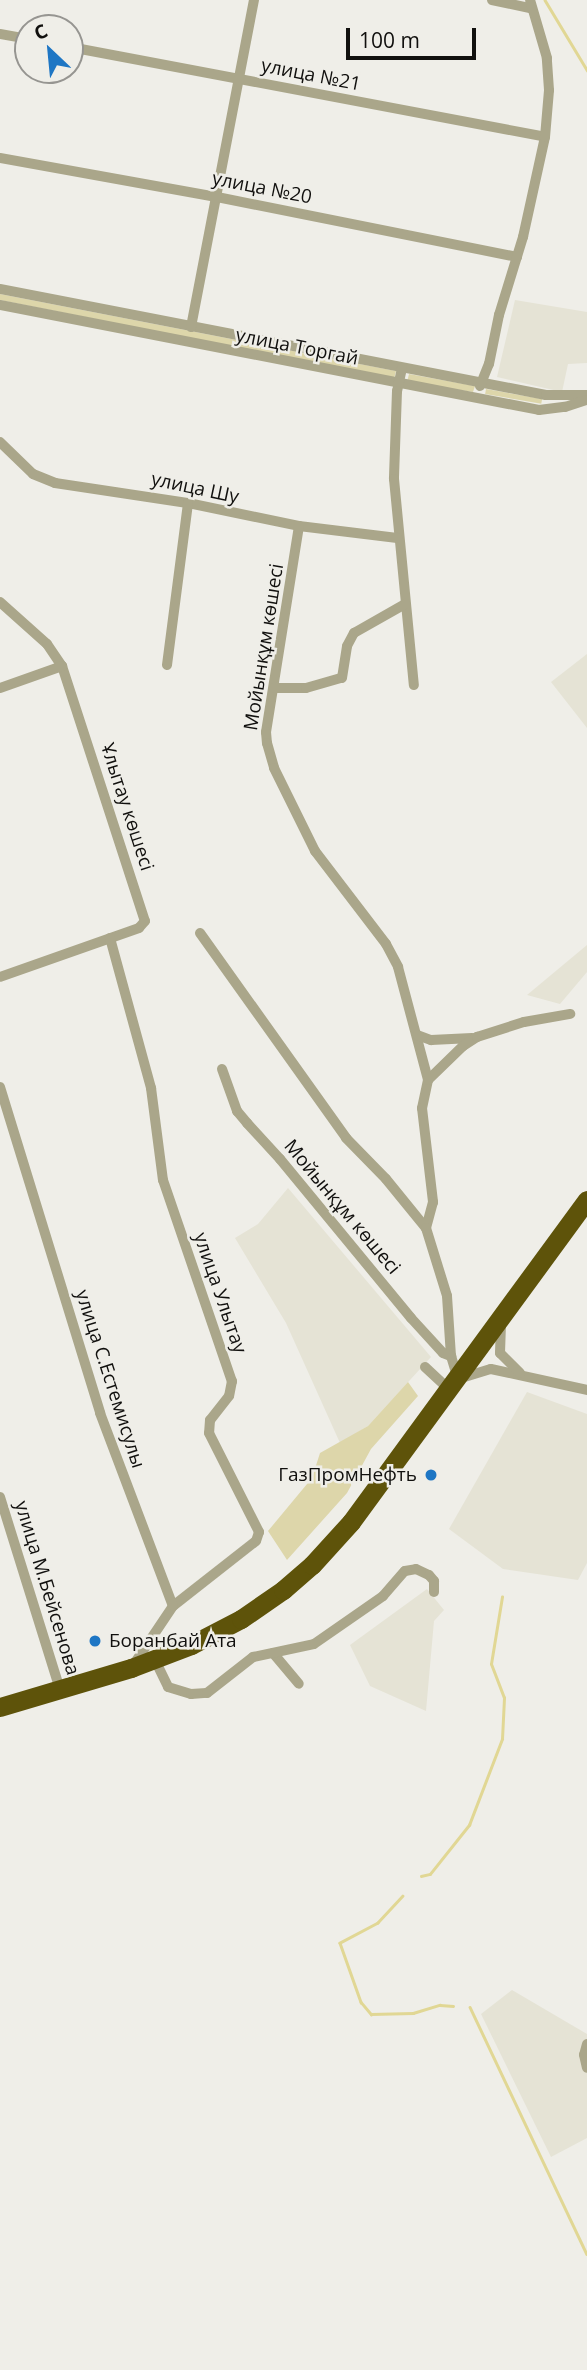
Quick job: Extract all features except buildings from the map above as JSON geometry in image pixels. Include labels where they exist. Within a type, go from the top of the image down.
[{"type":"highway","points":[[0,1707],[155,1660],[241,1619],[283,1590],[312,1565],[351,1522],[587,1200]]},
{"type":"street","points":[[191,327],[254,0]]},
{"type":"street","points":[[476,399],[489,364],[499,315],[534,195],[545,137],[549,90],[547,58],[537,16],[531,4],[492,0]]},
{"type":"street","name":"улица №21","points":[[84,50],[545,137]]},
{"type":"street","name":"улица №20","points":[[0,158],[217,197],[517,257]]},
{"type":"street","name":"улица Торгай","points":[[0,289],[546,395],[587,398]]},
{"type":"street","name":"улица Торгай","points":[[0,304],[476,399],[549,410],[587,398]]},
{"type":"street","points":[[402,368],[394,432],[397,538],[414,685]]},
{"type":"street","name":"улица Шу","points":[[0,442],[41,479],[188,503],[299,526],[397,538]]},
{"type":"street","points":[[167,665],[188,503]]},
{"type":"street","name":"Мойынқұм көшесі","points":[[299,526],[266,732],[274,768],[315,851],[393,957],[416,1035],[428,1080],[422,1108],[433,1202],[426,1228],[447,1296],[454,1384]]},
{"type":"street","points":[[0,602],[47,644],[62,666],[0,688]]},
{"type":"street","points":[[274,688],[306,688],[342,678],[347,646],[354,633],[405,604]]},
{"type":"street","name":"Ұлытау көшесі","points":[[62,666],[145,921],[139,928],[110,939]]},
{"type":"street","points":[[200,933],[346,1138],[386,1179],[426,1228]]},
{"type":"street","points":[[0,975],[110,939]]},
{"type":"street","name":"улица Улытау","points":[[110,939],[151,1088],[163,1180],[232,1381],[229,1396],[209,1420],[209,1433],[259,1532],[256,1541],[173,1606]]},
{"type":"street","points":[[416,1035],[431,1040],[477,1037],[524,1022],[570,1014]]},
{"type":"street","points":[[428,1080],[456,1052],[477,1037]]},
{"type":"street","name":"Мойынқұм көшесі","points":[[222,1069],[237,1111],[247,1124],[280,1159],[411,1318],[443,1353],[451,1356]]},
{"type":"street","name":"улица С.Естемисулы","points":[[0,1087],[100,1413],[173,1606]]},
{"type":"street","points":[[502,1319],[500,1353],[522,1374]]},
{"type":"street","points":[[425,1367],[454,1384],[484,1370],[522,1374],[587,1391]]},
{"type":"street","name":"улица М.Бейсенова","points":[[0,1497],[60,1690]]},
{"type":"street","points":[[155,1660],[168,1687],[175,1694],[207,1693],[228,1679],[246,1660],[314,1644],[383,1596],[400,1574],[416,1569],[429,1575],[434,1581],[434,1592]]},
{"type":"street","points":[[131,1668],[173,1606]]},
{"type":"street","points":[[273,1653],[280,1665],[299,1684]]},
{"type":"street","points":[[587,2044],[584,2055],[587,2068]]},
{"type":"shaded area","points":[[0,294],[396,371],[394,379],[0,300]]},
{"type":"shaded area","points":[[515,300],[587,312],[587,363],[568,364],[562,392],[497,377]]},
{"type":"shaded area","points":[[409,374],[475,386],[473,392],[407,382]]},
{"type":"shaded area","points":[[486,389],[542,399],[541,404],[485,394]]},
{"type":"shaded area","points":[[587,654],[587,728],[551,682]]},
{"type":"shaded area","points":[[587,945],[587,972],[560,1004],[527,995]]},
{"type":"shaded area","points":[[288,1188],[431,1357],[368,1426],[340,1443],[286,1323],[235,1238],[258,1224]]},
{"type":"shaded area","points":[[408,1382],[418,1396],[371,1449],[347,1493],[287,1560],[268,1531],[312,1478],[320,1453],[368,1426]]},
{"type":"shaded area","points":[[527,1392],[587,1414],[587,1563],[578,1580],[503,1569],[449,1529]]},
{"type":"shaded area","points":[[427,1589],[444,1610],[434,1621],[426,1711],[370,1686],[350,1645]]},
{"type":"shaded area","points":[[512,1990],[587,2034],[587,2138],[551,2157],[481,2014]]},
{"type":"waterway","points":[[545,0],[587,70]]},
{"type":"waterway","points":[[421,1876],[430,1874],[469,1825],[502,1739],[504,1698],[491,1664],[502,1597]]},
{"type":"waterway","points":[[403,1896],[378,1923],[340,1943],[361,2002],[371,2014],[413,2013],[440,2005],[453,2006]]},
{"type":"waterway","points":[[470,2007],[587,2254]]},
{"type":"place","name":"ГазПромНефть","points":[[431,1475]]},
{"type":"place","name":"Боранбай Ата","points":[[95,1641]]}]
